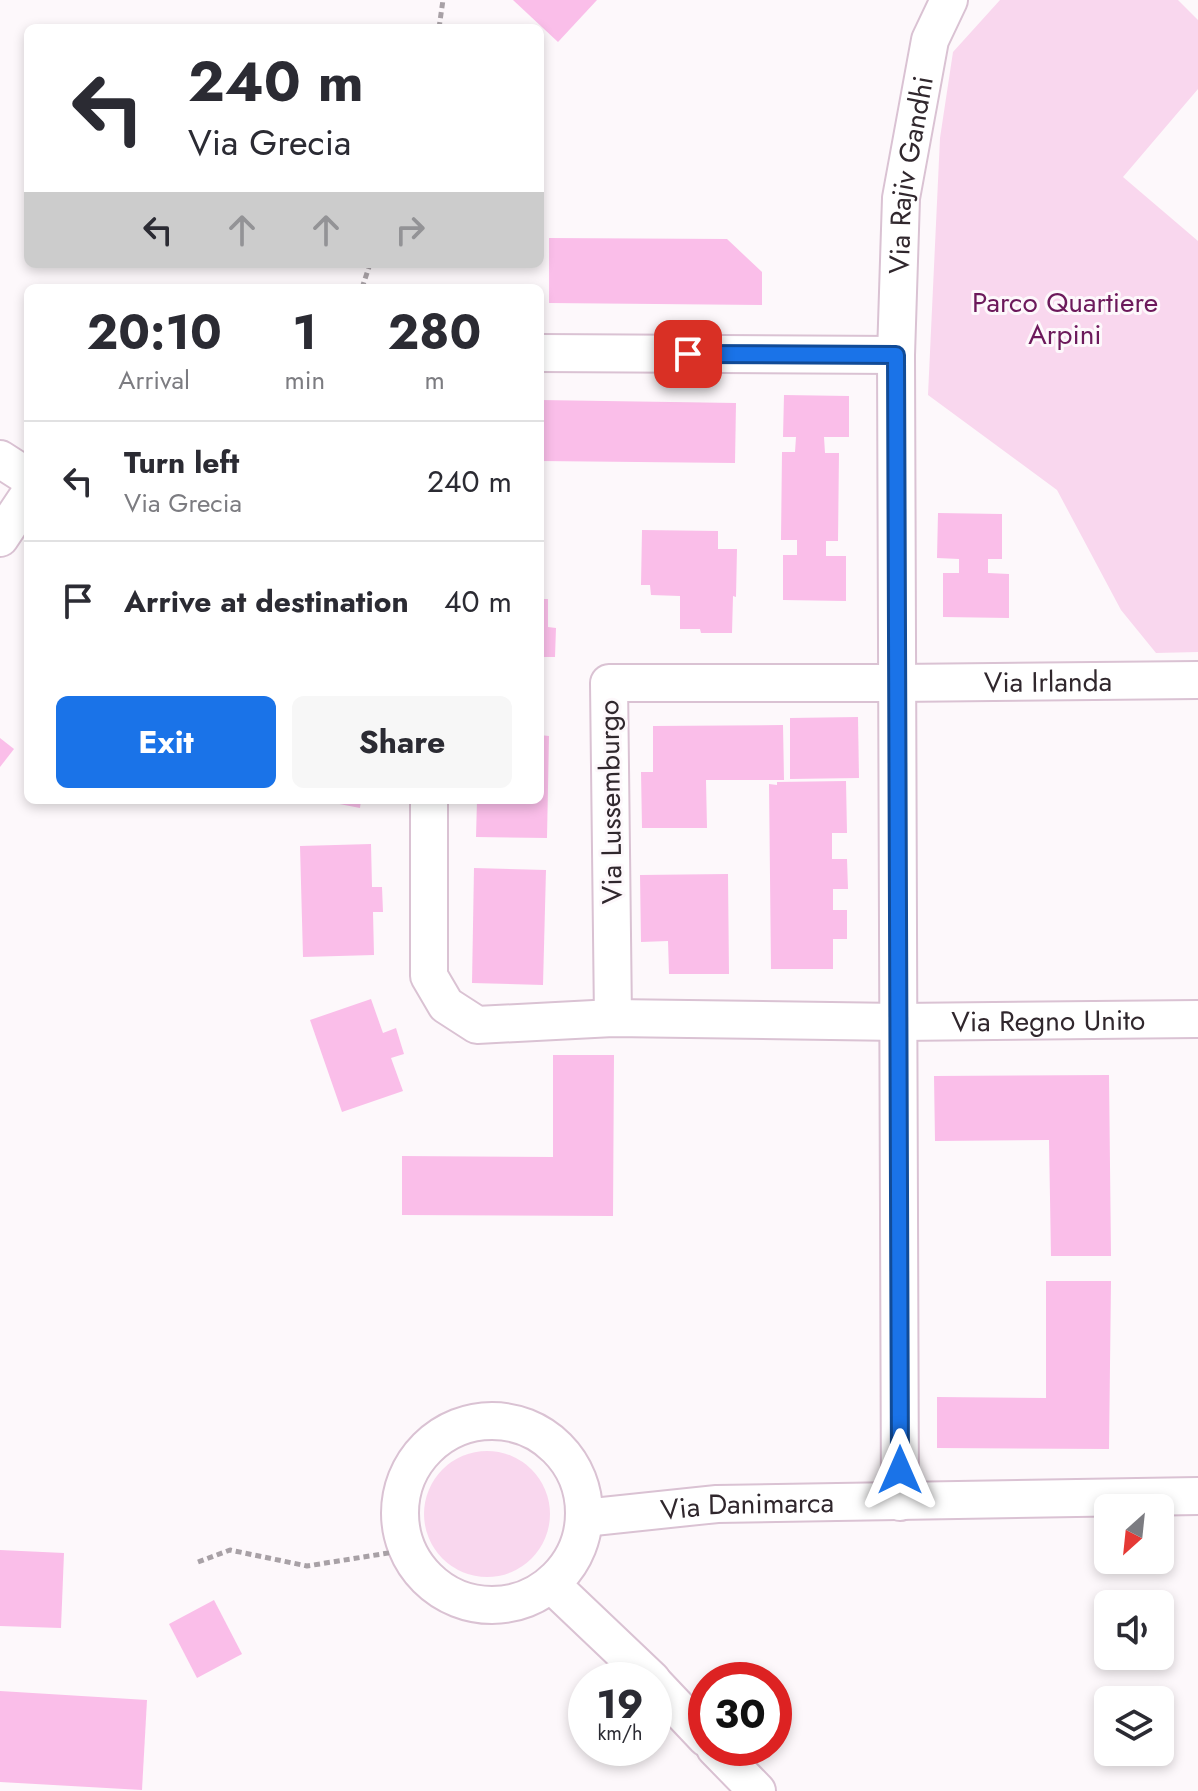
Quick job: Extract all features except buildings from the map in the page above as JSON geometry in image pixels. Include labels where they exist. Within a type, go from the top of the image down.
[{"type":"street","name":"Via Rajiv Gandhi","points":[[900,1502],[896,355],[901,198],[930,40],[949,0]]},
{"type":"street","points":[[544,353],[896,355]]},
{"type":"street","points":[[0,459],[24,474]]},
{"type":"street","points":[[0,538],[24,502]]},
{"type":"street","name":"Via Irlanda","points":[[897,683],[1198,680]]},
{"type":"street","name":"Via Lussemburgo","points":[[613,1018],[609,683],[897,683]]},
{"type":"street","points":[[429,804],[429,976],[446,1005],[477,1025],[613,1018],[899,1022]]},
{"type":"street","name":"Via Regno Unito","points":[[899,1022],[1198,1019]]},
{"type":"street","points":[[486,1421],[512,1423],[536,1432],[557,1448],[573,1468],[582,1492],[584,1518],[579,1543],[568,1566],[551,1584],[526,1599],[499,1605],[470,1603],[444,1592],[422,1574],[407,1550],[400,1526],[400,1501],[406,1477],[419,1455],[438,1437],[461,1426],[486,1421]]},
{"type":"street","name":"Via Danimarca","points":[[584,1518],[717,1504],[1198,1496]]},
{"type":"street","points":[[551,1584],[633,1662]]},
{"type":"street","points":[[672,1701],[688,1719]]},
{"type":"street","points":[[733,1766],[757,1791]]},
{"type":"path","points":[[440,24],[443,0]]},
{"type":"path","points":[[198,1562],[230,1550],[307,1566],[407,1550]]},
{"type":"green space","name":"Parco Quartiere Arpini","points":[[1000,0],[1178,0],[1198,20],[1198,89],[1123,177],[1198,241],[1198,652],[1156,653],[1121,610],[1057,490],[928,395],[940,138],[953,52]]},
{"type":"green space","points":[[487,1451],[511,1456],[531,1470],[545,1490],[550,1514],[545,1538],[531,1558],[511,1572],[487,1577],[463,1572],[443,1558],[429,1538],[424,1514],[429,1490],[443,1470],[463,1456]]},
{"type":"route","points":[[688,354],[896,355],[900,1470]]}]
